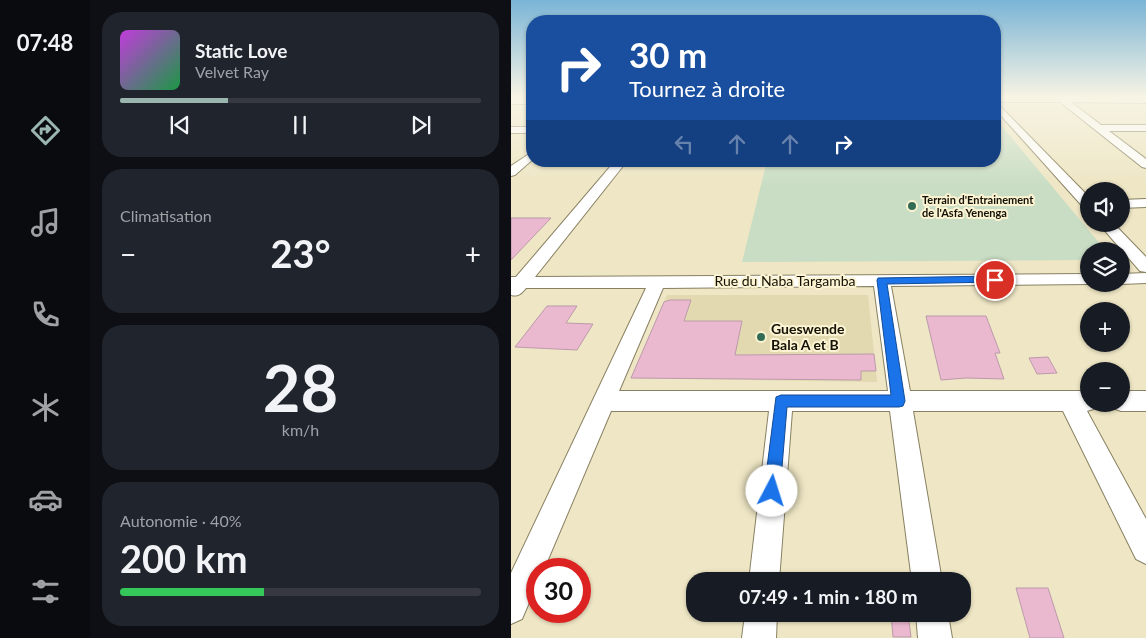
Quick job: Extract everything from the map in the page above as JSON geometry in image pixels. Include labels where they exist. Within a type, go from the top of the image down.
[{"type":"street","points":[[1016,127],[1080,195]]},
{"type":"street","points":[[1099,128],[1146,128]]},
{"type":"street","points":[[1099,128],[1146,165]]},
{"type":"street","points":[[511,130],[526,130]]},
{"type":"street","points":[[511,172],[526,159]]},
{"type":"street","points":[[514,287],[616,167]]},
{"type":"street","points":[[1130,204],[1146,203]]},
{"type":"street","points":[[1113,232],[1146,267]]},
{"type":"street","points":[[1130,278],[1146,278]]},
{"type":"street","name":"Rue du Naba Targamba","points":[[514,287],[657,282],[1080,279]]},
{"type":"street","points":[[882,280],[926,572]]},
{"type":"street","points":[[511,608],[657,282]]},
{"type":"street","points":[[605,401],[1079,401],[1146,549]]},
{"type":"street","points":[[765,572],[781,401]]},
{"type":"street","points":[[1130,401],[1146,401]]},
{"type":"street","points":[[759,638],[760,622]]},
{"type":"street","points":[[933,622],[935,638]]},
{"type":"shaded area","name":"Gueswende Bala A et B","points":[[667,295],[868,295],[877,382],[631,378]]},
{"type":"green space","name":"Terrain d'Entrainement de l'Asfa Yenenga","points":[[1001,127],[1080,220],[1080,232],[1090,232],[1098,242],[1080,242],[1080,260],[742,262],[766,167],[1001,167]]},
{"type":"building","points":[[511,218],[551,218],[511,260]]},
{"type":"building","points":[[670,300],[691,300],[684,321],[742,321],[735,355],[874,354],[876,371],[861,371],[861,380],[631,378],[664,302]]},
{"type":"building","points":[[547,306],[577,306],[566,323],[593,324],[577,350],[515,347]]},
{"type":"building","points":[[926,316],[986,316],[1000,353],[995,353],[1004,379],[966,378],[941,380]]},
{"type":"building","points":[[1048,357],[1057,373],[1037,374],[1029,358]]},
{"type":"building","points":[[1016,588],[1048,588],[1064,638],[1030,638]]},
{"type":"building","points":[[892,622],[909,622],[911,637],[893,637]]},
{"type":"place","name":"Terrain d'Entrainement de l'Asfa Yenenga","points":[[912,206]]},
{"type":"place","name":"Gueswende Bala A et B","points":[[761,337]]},
{"type":"route","points":[[772,491],[781,401],[899,401],[882,280],[995,280]]}]
